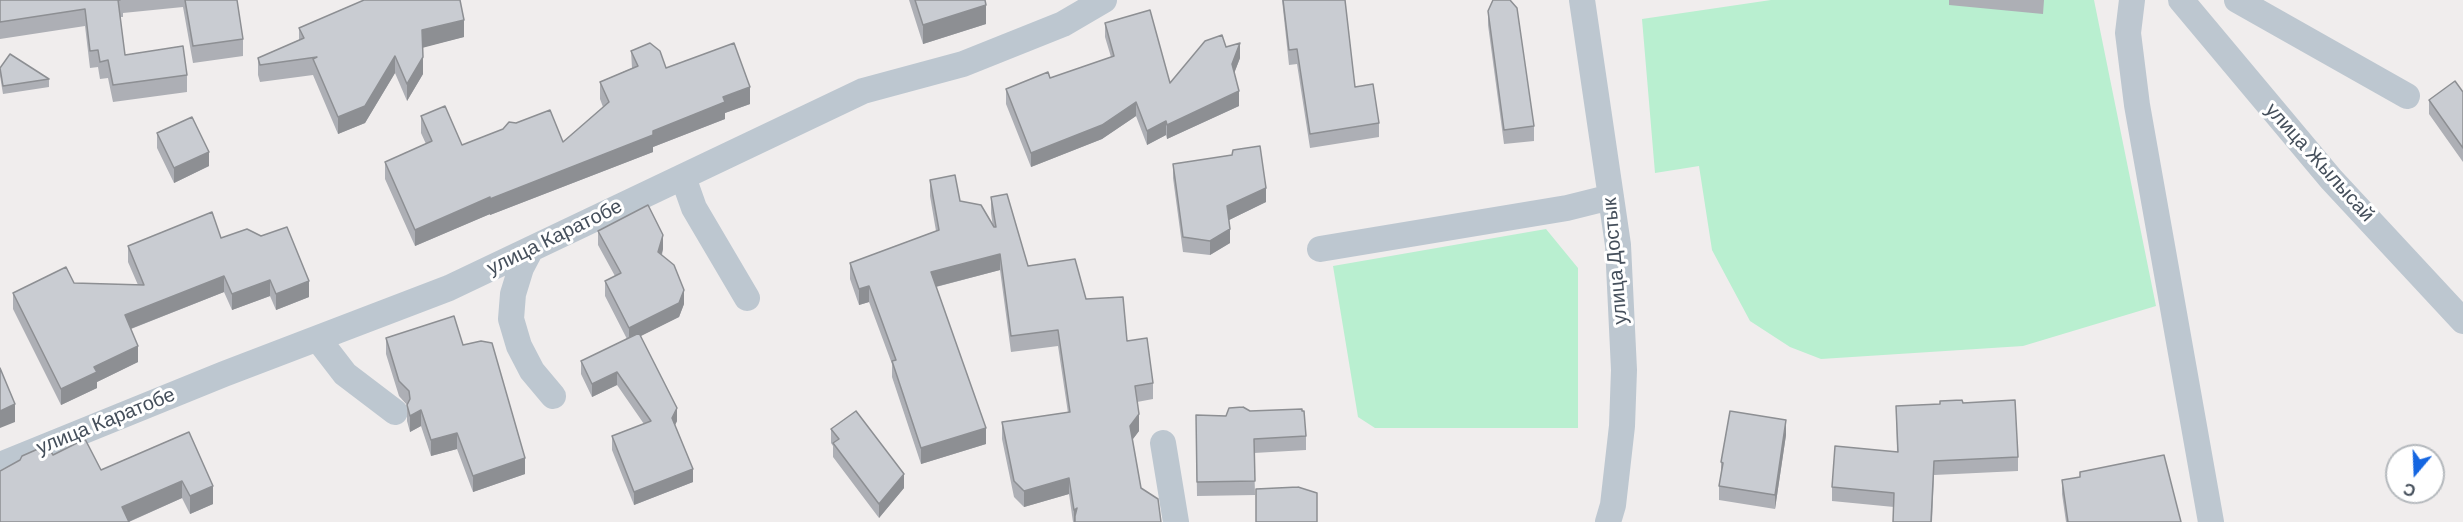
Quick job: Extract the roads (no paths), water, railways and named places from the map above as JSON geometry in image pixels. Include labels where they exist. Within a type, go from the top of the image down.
[{"type":"street","name":"улица Каратобе","points":[[0,465],[449,288],[863,91],[963,64],[1063,24],[1104,0]]},
{"type":"street","name":"улица Достык","points":[[1582,0],[1618,245],[1624,370],[1622,426],[1613,505],[1608,522]]},
{"type":"street","points":[[2132,0],[2128,33],[2137,105],[2211,522]]},
{"type":"street","name":"улица Жылысай","points":[[2181,0],[2331,179],[2463,321]]},
{"type":"street","points":[[2237,0],[2407,96]]},
{"type":"street","points":[[683,177],[694,208],[747,298]]},
{"type":"street","points":[[1320,249],[1567,208],[1611,197]]},
{"type":"street","points":[[531,249],[521,268],[513,294],[511,319],[519,346],[532,371],[553,396]]},
{"type":"street","points":[[318,339],[345,374],[395,412]]},
{"type":"street","points":[[1162,443],[1176,522]]}]
